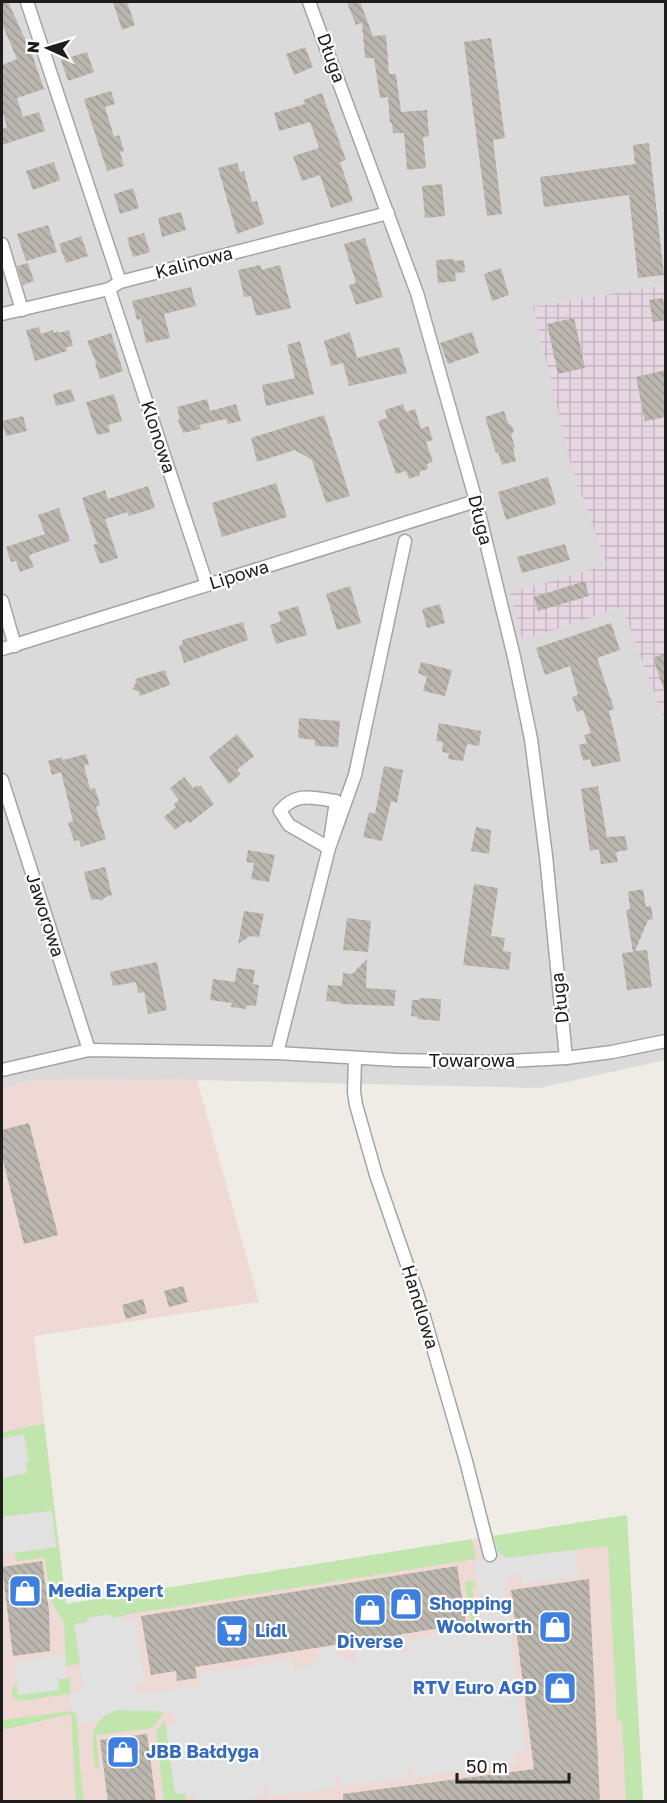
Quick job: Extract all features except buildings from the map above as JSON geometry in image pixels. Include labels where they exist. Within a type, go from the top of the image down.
[{"type":"street","name":"Klonowa","points":[[27,2],[207,585]]},
{"type":"street","name":"Długa","points":[[309,2],[417,293],[476,501],[531,739],[546,856],[566,1058]]},
{"type":"street","name":"Kalinowa","points":[[2,314],[388,213]]},
{"type":"street","points":[[2,244],[22,310]]},
{"type":"street","name":"Lipowa","points":[[2,649],[476,501]]},
{"type":"street","points":[[329,848],[355,775],[405,541]]},
{"type":"street","points":[[2,601],[15,646]]},
{"type":"street","name":"Jaworowa","points":[[2,780],[89,1050]]},
{"type":"street","points":[[278,1053],[329,848],[336,801],[306,796],[288,801],[280,811],[289,825],[329,848]]},
{"type":"street","name":"Towarowa","points":[[2,1070],[89,1050],[278,1053],[491,1062],[566,1058],[666,1041]]},
{"type":"street","name":"Handlowa","points":[[355,1058],[356,1105],[376,1175],[421,1307],[466,1461],[490,1555]]},
{"type":"shaded area","points":[[2,2],[665,2],[665,1060],[539,1088],[197,1080],[39,1079],[2,1088]]},
{"type":"shaded area","points":[[665,285],[665,721],[622,607],[523,640],[510,593],[607,565],[571,465],[533,307]]},
{"type":"shaded area","points":[[39,1079],[197,1080],[259,1302],[34,1336],[66,1604],[627,1515],[643,1801],[2,1801],[2,1088]]},
{"type":"shaded area","points":[[24,1434],[29,1461],[25,1462],[27,1473],[2,1478],[2,1439]]},
{"type":"shaded area","points":[[52,1511],[56,1547],[2,1554],[2,1517]]},
{"type":"shaded area","points":[[493,1536],[498,1552],[506,1558],[575,1550],[579,1577],[522,1584],[520,1573],[510,1577],[504,1586],[526,1751],[514,1753],[516,1764],[487,1768],[486,1756],[481,1757],[482,1768],[414,1778],[412,1766],[408,1767],[409,1778],[341,1787],[339,1776],[335,1777],[336,1788],[268,1797],[266,1785],[263,1786],[264,1797],[231,1802],[196,1801],[195,1795],[175,1794],[166,1726],[177,1724],[171,1712],[117,1710],[105,1715],[99,1721],[77,1723],[76,1713],[71,1711],[70,1694],[79,1691],[83,1684],[74,1624],[87,1622],[87,1618],[110,1614],[111,1618],[123,1616],[124,1620],[135,1618],[145,1684],[134,1686],[140,1694],[200,1685],[199,1673],[293,1659],[295,1670],[305,1668],[314,1662],[318,1657],[320,1647],[330,1639],[336,1653],[353,1661],[356,1660],[355,1649],[399,1642],[401,1653],[407,1652],[405,1641],[477,1630],[479,1641],[483,1640],[492,1634],[495,1627],[494,1623],[483,1625],[475,1562],[484,1561],[476,1539]]},
{"type":"shaded area","points":[[65,1655],[66,1678],[58,1679],[59,1690],[18,1695],[14,1661]]},
{"type":"green space","points":[[44,1424],[66,1604],[472,1539],[476,1559],[110,1618],[110,1614],[87,1618],[87,1622],[74,1625],[80,1664],[66,1666],[64,1622],[51,1602],[45,1558],[16,1561],[15,1553],[56,1547],[51,1511],[2,1517],[2,1478],[27,1473],[25,1462],[29,1461],[24,1434],[2,1439],[2,1432]]},
{"type":"green space","points":[[627,1515],[643,1801],[626,1801],[622,1721],[617,1721],[608,1546],[506,1558],[498,1552],[493,1536]]},
{"type":"green space","points":[[474,1581],[475,1588],[472,1588],[476,1623],[471,1624],[465,1582]]},
{"type":"green space","points":[[70,1678],[70,1694],[20,1701],[12,1697],[12,1688],[17,1684],[18,1695],[59,1689],[58,1679]]},
{"type":"green space","points":[[117,1710],[165,1710],[152,1728],[96,1735],[99,1768],[95,1769],[93,1742],[96,1726],[107,1714]]},
{"type":"green space","points":[[71,1711],[77,1715],[84,1801],[76,1801],[71,1714],[2,1730],[2,1720]]},
{"type":"green space","points":[[165,1721],[175,1794],[185,1793],[187,1801],[164,1801],[156,1732]]},
{"type":"place","name":"Media Expert","points":[[25,1591]]},
{"type":"place","name":"Shopping","points":[[406,1604]]},
{"type":"place","name":"Diverse","points":[[370,1610]]},
{"type":"place","name":"Woolworth","points":[[555,1627]]},
{"type":"place","name":"Lidl","points":[[232,1631]]},
{"type":"place","name":"RTV Euro AGD","points":[[560,1688]]},
{"type":"place","name":"JBB Bałdyga","points":[[123,1752]]}]
